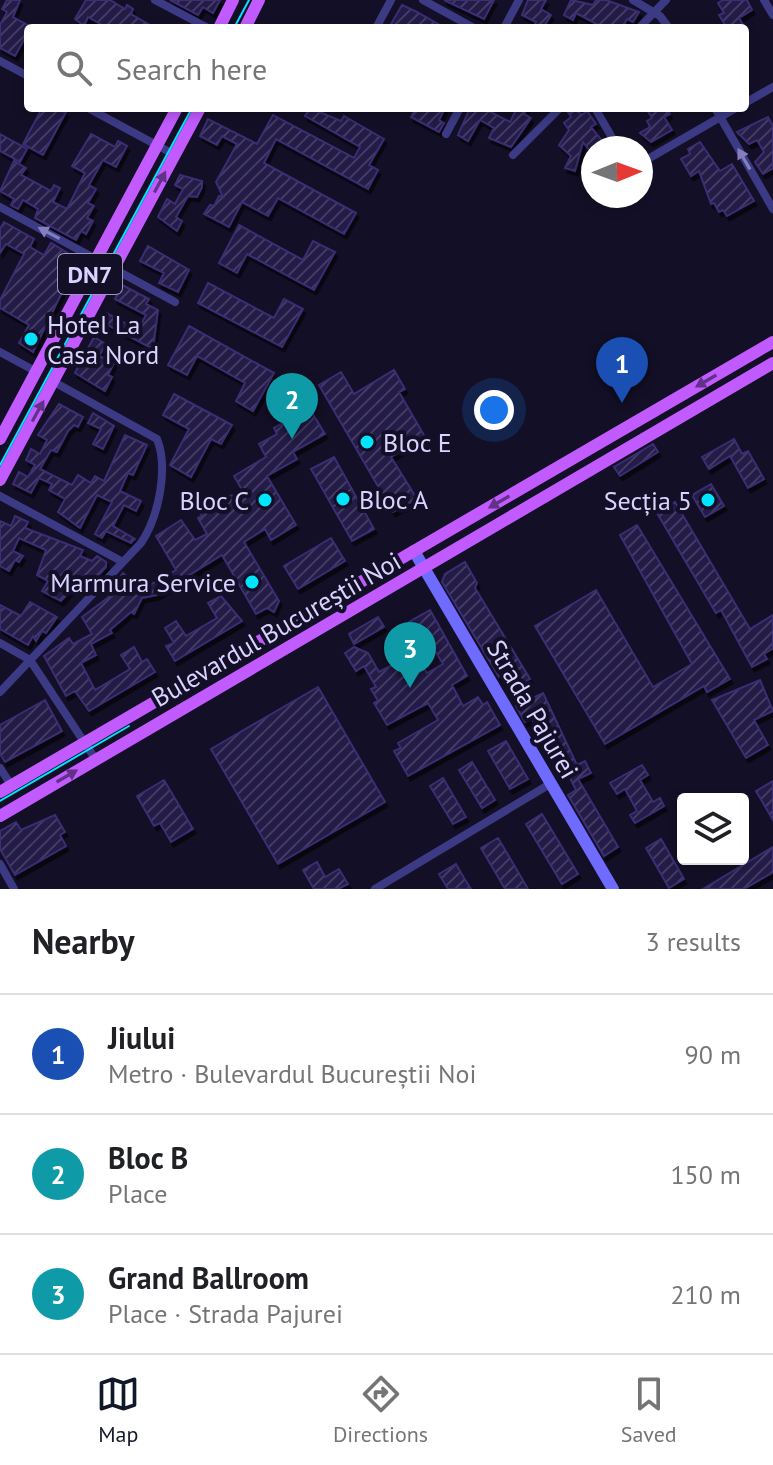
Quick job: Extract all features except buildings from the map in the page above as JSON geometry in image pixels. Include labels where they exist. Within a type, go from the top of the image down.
[{"type":"main road","points":[[221,24],[233,0]]},
{"type":"main road","points":[[247,24],[259,0]]},
{"type":"main road","name":"DN7","points":[[0,439],[175,112]]},
{"type":"main road","name":"DN7","points":[[0,480],[198,112]]},
{"type":"main road","name":"Bulevardul Bucureștii Noi","points":[[5,788],[773,342]]},
{"type":"main road","name":"Bulevardul Bucureștii Noi","points":[[0,816],[773,363]]},
{"type":"main road","points":[[566,463],[572,479]]},
{"type":"street","points":[[155,0],[200,24]]},
{"type":"street","points":[[378,24],[391,0]]},
{"type":"street","points":[[423,0],[467,24]]},
{"type":"street","points":[[506,24],[519,0]]},
{"type":"street","points":[[633,0],[655,12],[666,24]]},
{"type":"street","points":[[643,24],[666,0]]},
{"type":"street","points":[[764,0],[773,15]]},
{"type":"street","points":[[0,61],[24,74]]},
{"type":"street","points":[[749,101],[773,87]]},
{"type":"street","points":[[95,112],[175,155]]},
{"type":"street","points":[[446,134],[458,112]]},
{"type":"street","points":[[513,155],[556,112]]},
{"type":"street","points":[[597,112],[611,136]]},
{"type":"street","points":[[718,112],[773,209]]},
{"type":"street","points":[[653,156],[729,112]]},
{"type":"street","points":[[0,207],[175,302]]},
{"type":"street","points":[[0,352],[37,372]]},
{"type":"street","points":[[0,692],[141,543],[155,518],[161,450],[153,434],[54,382]]},
{"type":"street","points":[[0,496],[123,562]]},
{"type":"street","name":"Strada Pajurei","points":[[414,551],[613,889]]},
{"type":"street","points":[[0,643],[30,660],[96,760]]},
{"type":"street","points":[[0,768],[5,788]]},
{"type":"street","points":[[380,888],[550,784]]},
{"type":"street","points":[[0,864],[14,889]]},
{"type":"tram line","points":[[236,24],[249,0]]},
{"type":"tram line","points":[[0,465],[190,112]]},
{"type":"tram line","points":[[0,801],[129,726]]},
{"type":"place","name":"Hotel La Casa Nord","points":[[31,339]]},
{"type":"place","name":"Jiului","points":[[622,403]]},
{"type":"place","name":"Bloc B","points":[[292,439]]},
{"type":"place","name":"Bloc E","points":[[367,442]]},
{"type":"place","name":"Bloc A","points":[[343,499]]},
{"type":"place","name":"Bloc C","points":[[265,500]]},
{"type":"place","name":"Secția 5","points":[[708,500]]},
{"type":"place","name":"Marmura Service","points":[[252,582]]},
{"type":"place","name":"Grand Ballroom","points":[[410,688]]}]
